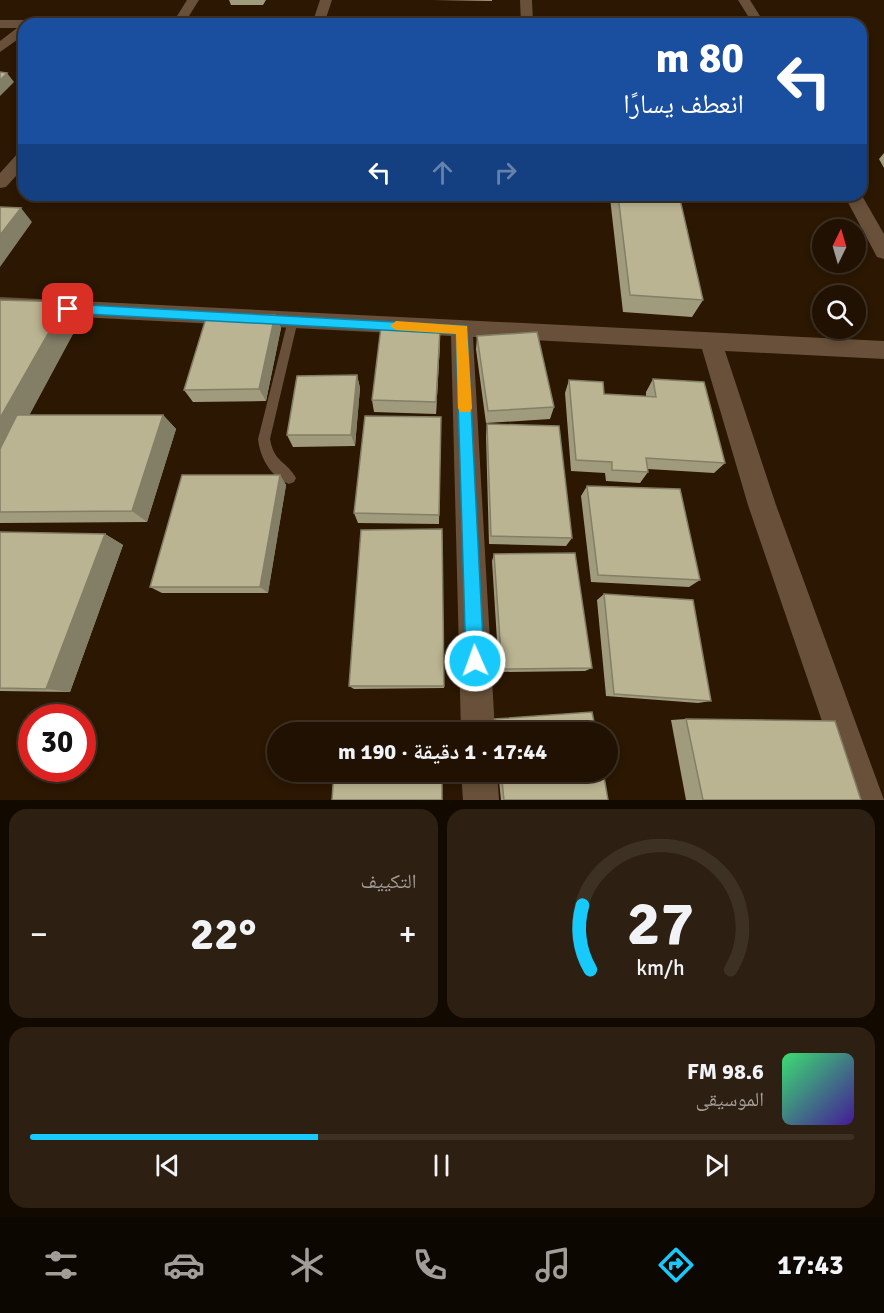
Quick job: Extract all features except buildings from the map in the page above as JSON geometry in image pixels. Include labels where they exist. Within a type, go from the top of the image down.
[{"type":"street","points":[[182,18],[193,0]]},
{"type":"street","points":[[320,18],[326,0]]},
{"type":"street","points":[[526,0],[527,18]]},
{"type":"street","points":[[744,0],[755,18]]},
{"type":"street","points":[[0,24],[18,24]]},
{"type":"street","points":[[0,48],[18,34]]},
{"type":"street","points":[[0,183],[18,164]]},
{"type":"street","points":[[856,201],[884,252]]},
{"type":"street","points":[[0,305],[884,350]]},
{"type":"street","points":[[462,329],[478,722]]},
{"type":"street","points":[[710,340],[762,505],[867,800]]},
{"type":"street","points":[[480,782],[481,800]]},
{"type":"lane","points":[[289,478],[272,464],[266,453],[264,439],[293,320]]},
{"type":"slow traffic","points":[[396,326],[462,329],[465,408]]},
{"type":"route","points":[[68,309],[462,329],[475,661]]}]
